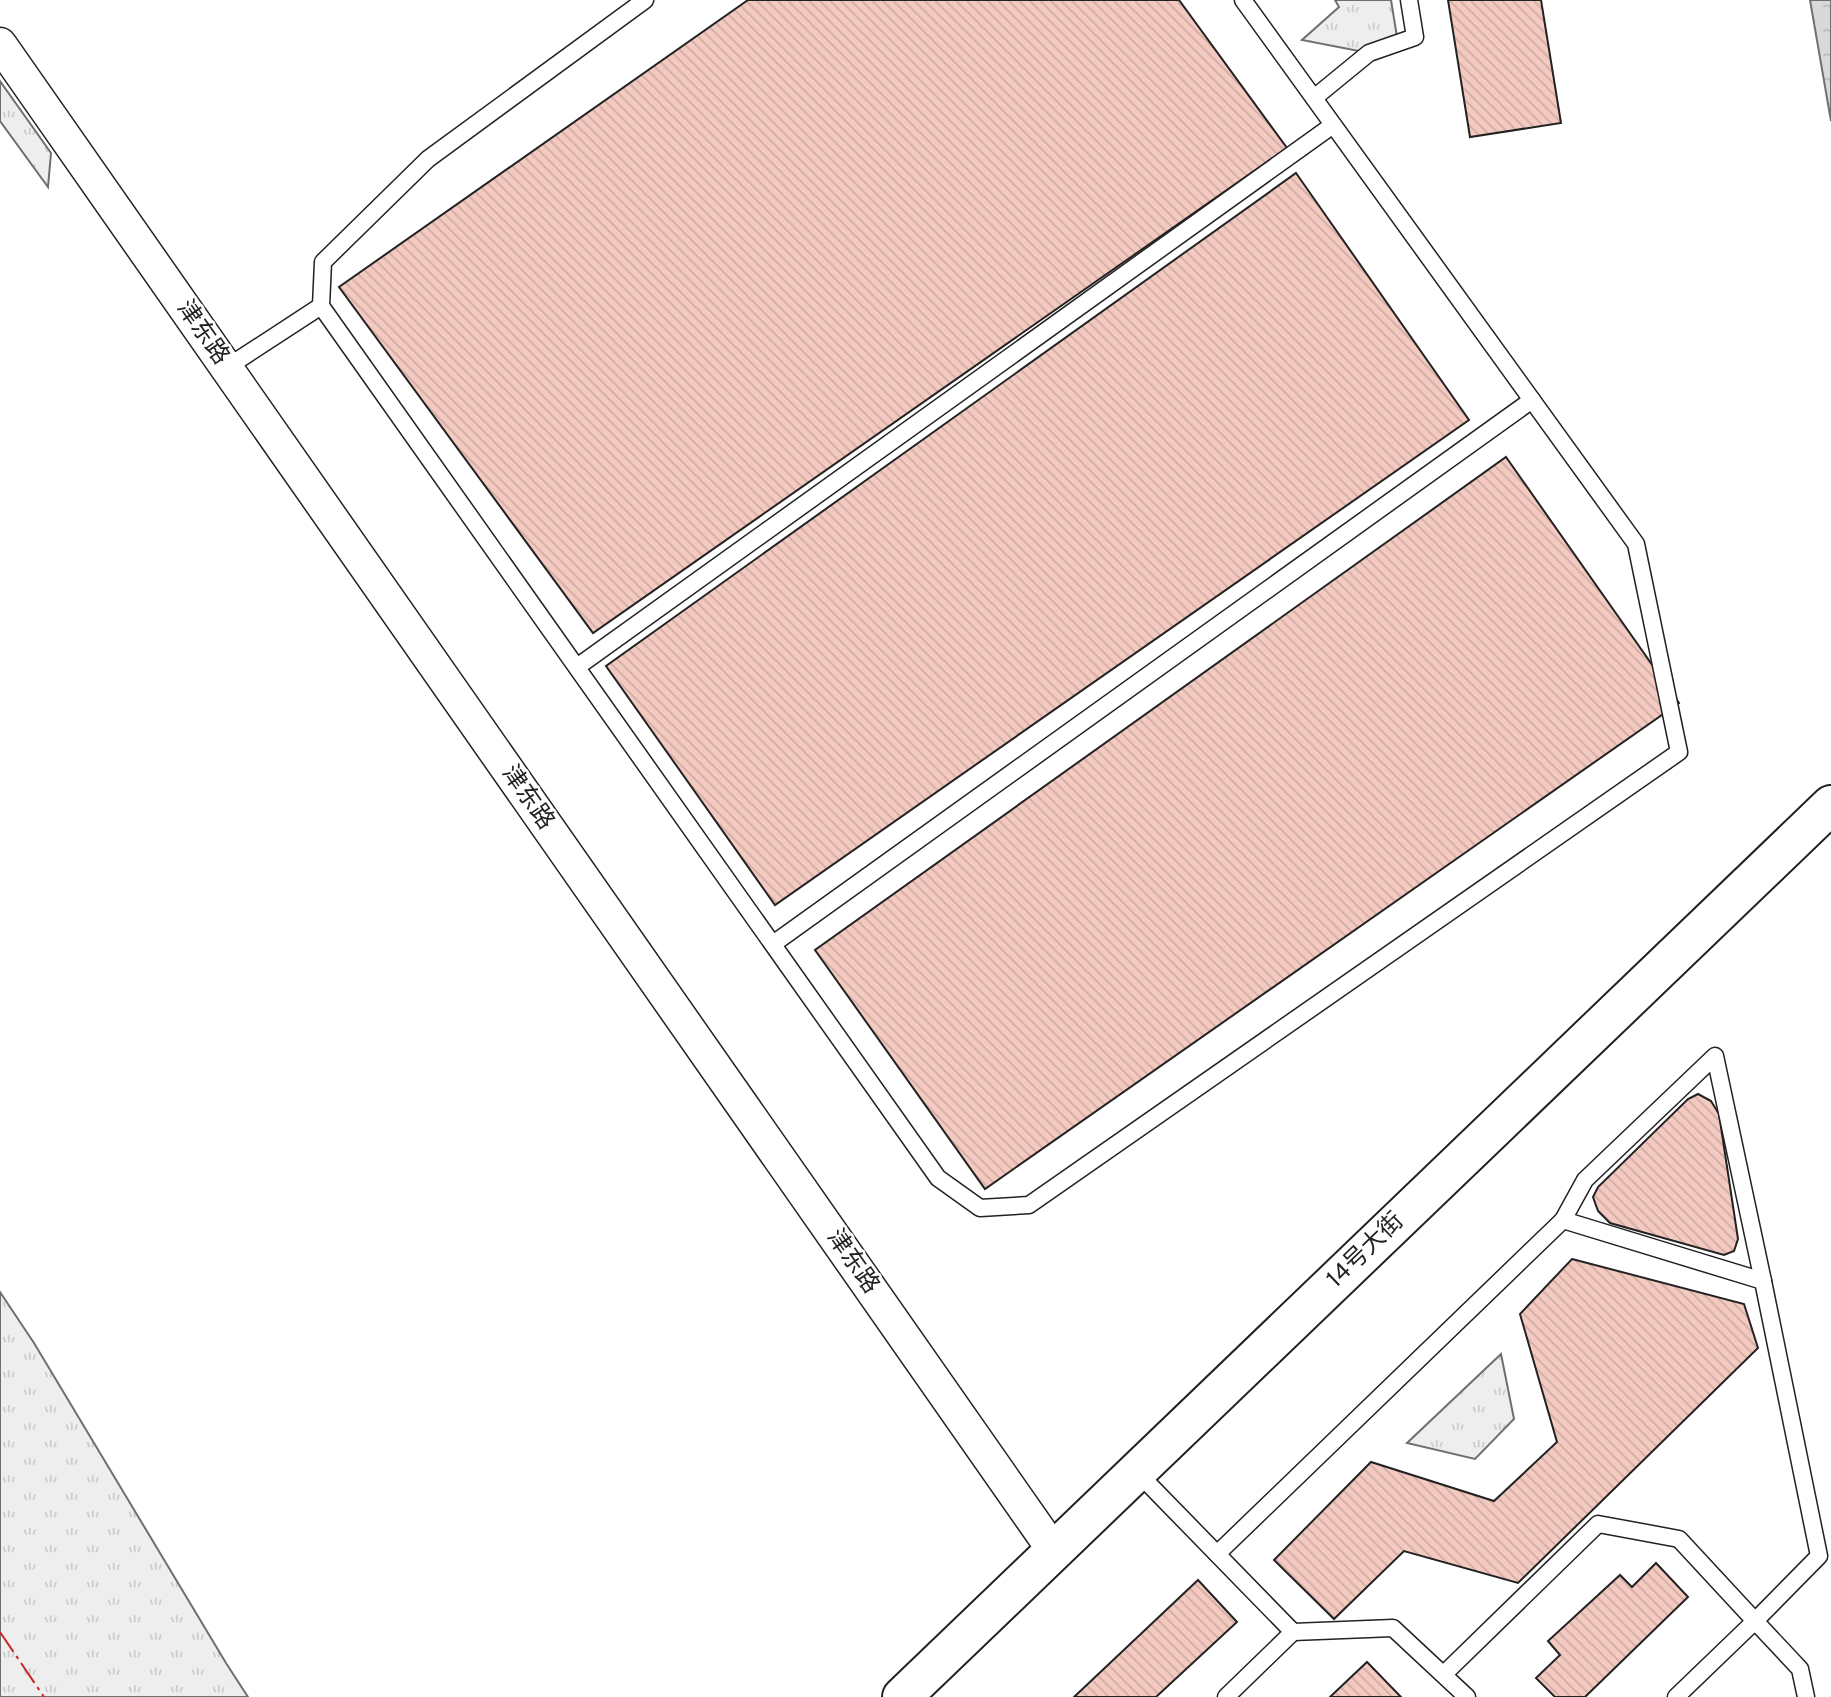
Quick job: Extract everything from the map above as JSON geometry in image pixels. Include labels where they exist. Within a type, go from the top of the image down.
[{"type":"street","name":"津东路","points":[[0,44],[1054,1551]]},
{"type":"street","name":"14号大街","points":[[902,1697],[1831,805]]},
{"type":"lane","points":[[645,0],[428,159],[323,262],[321,306],[938,1178],[980,1208],[1029,1205],[1679,752],[1636,544],[1243,0]]},
{"type":"lane","points":[[1314,98],[1369,53],[1415,37],[1409,0]]},
{"type":"lane","points":[[577,667],[1334,125]]},
{"type":"lane","points":[[226,368],[321,306]]},
{"type":"lane","points":[[773,944],[1532,400]]},
{"type":"lane","points":[[1217,1554],[1563,1220],[1586,1180],[1715,1056],[1819,1556],[1676,1697]]},
{"type":"lane","points":[[1563,1220],[1763,1281]]},
{"type":"lane","points":[[1136,1471],[1293,1632]]},
{"type":"lane","points":[[1444,1674],[1598,1524],[1679,1539],[1800,1669],[1806,1697]]},
{"type":"lane","points":[[1226,1697],[1293,1632],[1393,1628],[1467,1697]]},
{"type":"green space","points":[[1335,0],[1391,0],[1398,43],[1369,53],[1302,40],[1339,7]]},
{"type":"green space","points":[[0,81],[51,153],[48,187],[0,121]]},
{"type":"green space","points":[[0,1292],[34,1343],[248,1697],[0,1697]]},
{"type":"green space","points":[[1501,1354],[1514,1419],[1475,1459],[1407,1443]]},
{"type":"water","points":[[1810,0],[1831,0],[1831,121]]},
{"type":"building","points":[[748,0],[1179,0],[1287,148],[593,633],[339,287]]},
{"type":"building","points":[[1448,0],[1541,0],[1561,123],[1470,137]]},
{"type":"building","points":[[1296,173],[1469,420],[775,905],[606,666]]},
{"type":"building","points":[[1506,457],[1679,703],[985,1189],[815,950]]},
{"type":"building","points":[[1698,1094],[1711,1101],[1719,1114],[1738,1239],[1734,1251],[1724,1255],[1610,1223],[1598,1211],[1593,1197],[1598,1187],[1688,1099]]},
{"type":"building","points":[[1572,1259],[1744,1304],[1758,1348],[1518,1583],[1404,1551],[1334,1619],[1274,1560],[1371,1462],[1494,1501],[1557,1442],[1520,1314]]},
{"type":"building","points":[[1656,1563],[1688,1597],[1585,1697],[1555,1697],[1536,1678],[1560,1655],[1548,1641],[1620,1575],[1632,1587]]},
{"type":"building","points":[[1198,1580],[1237,1622],[1156,1697],[1074,1697]]},
{"type":"building","points":[[1367,1662],[1401,1697],[1330,1697]]},
{"type":"power","points":[[0,1632],[44,1697]]}]
